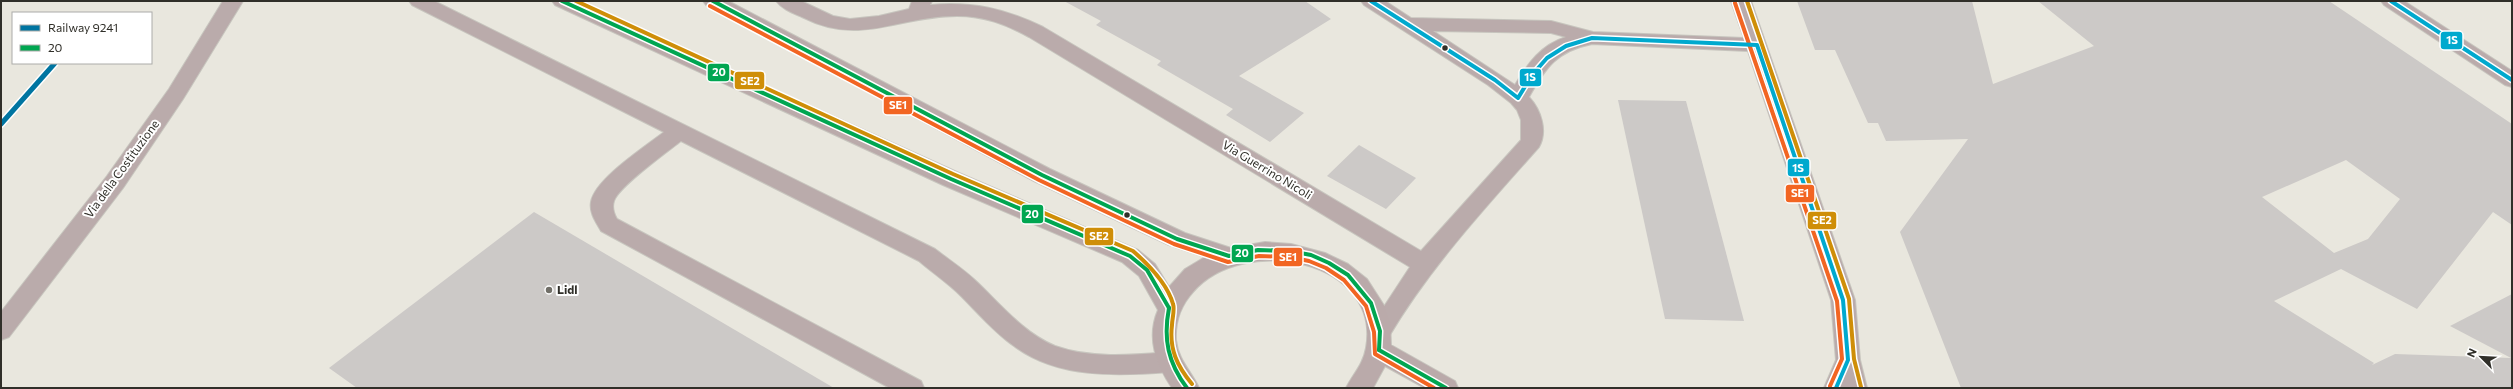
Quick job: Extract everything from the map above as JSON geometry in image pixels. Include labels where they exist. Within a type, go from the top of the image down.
[{"type":"main road","points":[[562,1],[951,179],[1130,256],[1147,270],[1169,308]]},
{"type":"main road","points":[[713,1],[986,144],[1042,175],[1177,239],[1229,256]]},
{"type":"main road","points":[[1187,388],[1177,377],[1165,351],[1164,329],[1169,308],[1187,281],[1207,266],[1229,256],[1258,250],[1290,251],[1310,255],[1329,263],[1348,275],[1372,303],[1379,340],[1371,371],[1358,388]]},
{"type":"main road","points":[[1379,340],[1446,388]]},
{"type":"street","name":"Via della Costituzione","points":[[1,330],[115,182],[176,94],[233,1]]},
{"type":"street","points":[[419,1],[926,255],[959,280],[994,315],[1028,342],[1048,354],[1072,360],[1108,365],[1170,362]]},
{"type":"street","name":"Via Guerrino Nicoli","points":[[786,1],[819,18],[841,25],[880,23],[919,7],[942,10],[973,11],[1000,16],[1036,32],[1424,264]]},
{"type":"street","points":[[1371,1],[1495,80],[1518,98],[1526,107],[1533,130],[1531,142],[1424,264],[1392,308],[1379,340]]},
{"type":"street","points":[[1741,1],[1843,300],[1848,360],[1855,388]]},
{"type":"street","points":[[2391,1],[2512,80]]},
{"type":"street","points":[[1407,24],[1482,28],[1551,27],[1592,38]]},
{"type":"street","points":[[1518,98],[1531,76],[1552,50],[1577,40],[1592,38],[1757,45]]},
{"type":"street","points":[[679,131],[608,190],[602,205],[604,218],[609,224],[912,388]]},
{"type":"street","points":[[1836,388],[1848,360]]},
{"type":"building","points":[[1064,1],[1305,1],[1331,19],[1239,76],[1304,113],[1270,142],[1226,115],[1233,109],[1157,65],[1161,61],[1096,25],[1101,21]]},
{"type":"building","points":[[1797,1],[1972,1],[1993,84],[2094,46],[2038,1],[2329,1],[2512,124],[2512,225],[2493,212],[2417,309],[2341,269],[2274,301],[2374,363],[2372,365],[2395,354],[2511,358],[2450,326],[2512,294],[2512,388],[1961,388],[1900,232],[1968,139],[1886,141],[1878,123],[1868,123],[1835,50],[1815,50]],"holes":[[[2346,160],[2400,199],[2368,239],[2334,253],[2262,197]]]},
{"type":"building","points":[[1618,100],[1686,101],[1744,321],[1665,319]]},
{"type":"building","points":[[1359,145],[1416,178],[1386,209],[1327,176]]},
{"type":"building","name":"Lidl","points":[[534,212],[834,388],[357,388],[329,368]]},
{"type":"rail line","name":"9241","points":[[1,124],[54,64]]},
{"type":"transit line","name":"20","points":[[562,1],[951,179],[1130,256],[1147,270],[1169,308]]},
{"type":"transit line","name":"SE2","points":[[576,1],[953,174],[1133,251],[1152,267],[1174,305],[1171,331],[1172,349],[1178,367],[1192,384]]},
{"type":"transit line","name":"20","points":[[713,1],[1042,175],[1177,239],[1229,256],[1258,250],[1290,251],[1311,255],[1329,263],[1348,275],[1371,303],[1380,331],[1379,350]]},
{"type":"transit line","name":"1S","points":[[1371,1],[1495,80],[1518,98],[1539,65],[1555,51],[1578,41],[1592,38],[1757,45],[1843,300],[1848,360],[1836,388]]},
{"type":"transit line","name":"SE2","points":[[1747,1],[1849,299],[1854,359],[1861,387]]},
{"type":"transit line","name":"1S","points":[[2391,1],[2512,80]]},
{"type":"transit line","name":"SE1","points":[[1735,3],[1837,301],[1842,359],[1830,386]]},
{"type":"transit line","name":"SE1","points":[[710,6],[1039,180],[1174,244],[1228,262],[1259,256],[1289,257],[1309,261],[1326,268],[1344,280],[1366,306],[1374,332],[1375,354],[1434,388]]},
{"type":"transit line","name":"20","points":[[1169,308],[1166,341],[1170,360],[1180,379],[1187,388]]},
{"type":"transit line","name":"20","points":[[1379,350],[1446,388]]},
{"type":"place","name":"Lidl","points":[[549,290]]}]
